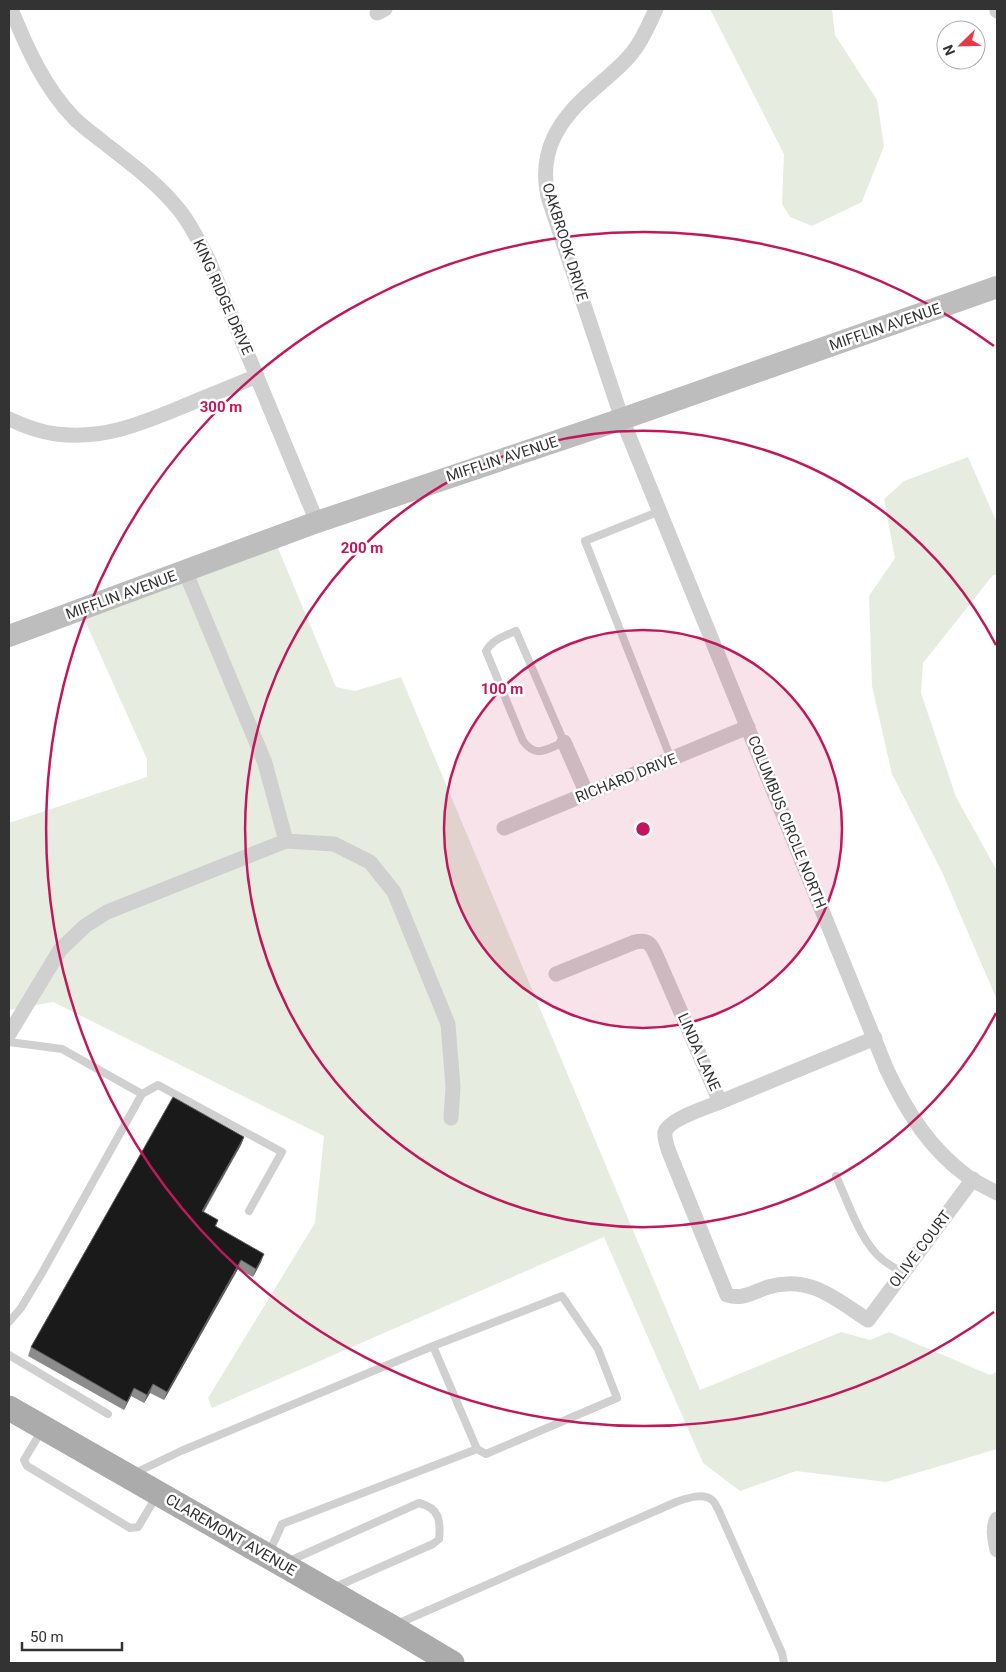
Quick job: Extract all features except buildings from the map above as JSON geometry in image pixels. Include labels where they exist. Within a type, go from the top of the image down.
[{"type":"main road","name":"CLAREMONT AVENUE","points":[[9,1408],[452,1663]]},
{"type":"street","name":"KING RIDGE DRIVE","points":[[11,9],[37,66],[60,102],[74,118],[126,160],[169,199],[191,227],[210,261],[317,522]]},
{"type":"street","name":"OAKBROOK DRIVE","points":[[622,419],[548,197],[545,171],[546,157],[562,121],[633,52],[644,35],[656,9]]},
{"type":"street","name":"MIFFLIN AVENUE","points":[[9,636],[317,522],[622,419],[997,287]]},
{"type":"street","points":[[9,419],[24,426],[55,434],[100,434],[150,420],[257,376]]},
{"type":"street","name":"COLUMBUS CIRCLE NORTH","points":[[622,419],[901,1100],[912,1119],[944,1155],[973,1179],[997,1193]]},
{"type":"street","points":[[185,571],[265,763],[286,841]]},
{"type":"street","name":"RICHARD DRIVE","points":[[504,828],[748,727]]},
{"type":"street","points":[[564,742],[587,794]]},
{"type":"street","points":[[9,1034],[60,950],[85,926],[108,912],[286,841],[334,844],[370,862],[394,892],[448,1024],[453,1088],[451,1118]]},
{"type":"street","name":"LINDA LANE","points":[[556,974],[635,942],[642,940],[649,943],[720,1102],[875,1038]]},
{"type":"street","name":"OLIVE COURT","points":[[720,1102],[675,1121],[666,1129],[664,1135],[669,1152],[727,1295],[736,1298],[782,1284],[806,1284],[836,1299],[868,1320],[973,1179]]},
{"type":"street","points":[[997,1519],[994,1534],[997,1550]]},
{"type":"lane","points":[[660,511],[585,540],[671,760]]},
{"type":"lane","points":[[516,631],[564,742],[544,751],[535,752],[529,750],[522,741],[486,652],[489,645],[516,631]]},
{"type":"lane","points":[[9,1042],[62,1049],[142,1094]]},
{"type":"lane","points":[[9,1322],[21,1308],[38,1280],[142,1094],[158,1085],[282,1152],[249,1211]]},
{"type":"lane","points":[[836,1176],[871,1248],[883,1260],[903,1273]]},
{"type":"lane","points":[[130,1476],[181,1451],[433,1346],[562,1296],[598,1349],[617,1398],[486,1454],[477,1449],[433,1346]]},
{"type":"lane","points":[[9,1355],[108,1414]]},
{"type":"lane","points":[[44,1427],[24,1460],[26,1466],[130,1528],[138,1527],[159,1493]]},
{"type":"lane","points":[[275,1560],[282,1524],[477,1449]]},
{"type":"lane","points":[[390,1626],[676,1502],[687,1498],[699,1497],[713,1500],[719,1511],[782,1653],[784,1663]]},
{"type":"lane","points":[[275,1560],[419,1503],[430,1506],[434,1511],[440,1526],[439,1539],[433,1544],[327,1591]]},
{"type":"shaded area","points":[[710,9],[832,9],[835,35],[877,100],[884,146],[862,202],[812,226],[790,217],[782,204],[784,154]]},
{"type":"shaded area","points":[[968,457],[997,523],[997,575],[993,575],[923,663],[921,693],[956,797],[997,871],[997,1000],[942,872],[892,774],[872,686],[869,596],[895,558],[884,499],[904,481]]},
{"type":"shaded area","points":[[275,541],[336,687],[355,691],[401,677],[700,1390],[841,1332],[870,1340],[889,1332],[990,1375],[997,1372],[997,1449],[886,1482],[796,1471],[740,1491],[703,1463],[604,1237],[212,1408],[208,1398],[315,1223],[324,1136],[53,1002],[9,1010],[9,823],[147,777],[147,759],[82,614]]}]
